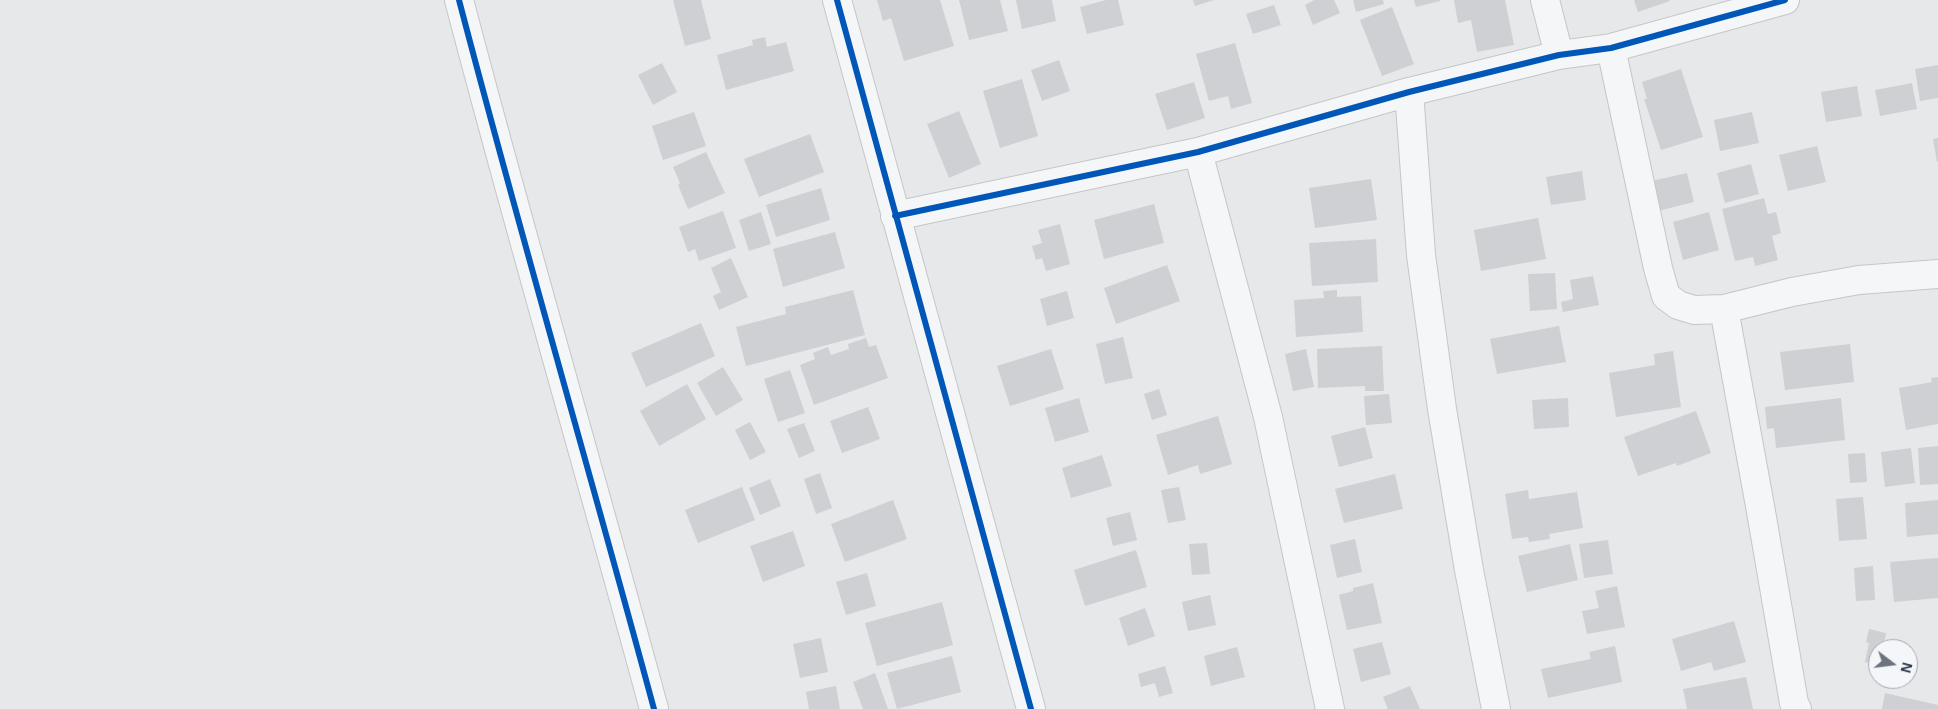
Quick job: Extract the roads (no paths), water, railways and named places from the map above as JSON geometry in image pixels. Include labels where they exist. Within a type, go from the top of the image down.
[{"type":"street","points":[[459,0],[499,152],[604,522],[654,709]]},
{"type":"street","points":[[836,0],[1031,709]]},
{"type":"street","points":[[1545,0],[1558,55]]},
{"type":"street","points":[[894,216],[1198,152],[1409,92],[1558,55],[1611,48],[1785,0]]},
{"type":"street","points":[[1611,48],[1656,258],[1666,296],[1678,305],[1694,310],[1724,309],[1792,292],[1859,280],[1938,274]]},
{"type":"street","points":[[1409,92],[1421,255],[1440,390],[1469,570],[1496,709]]},
{"type":"street","points":[[1198,152],[1268,417],[1330,709]]},
{"type":"street","points":[[1724,309],[1794,703],[1797,709]]}]
